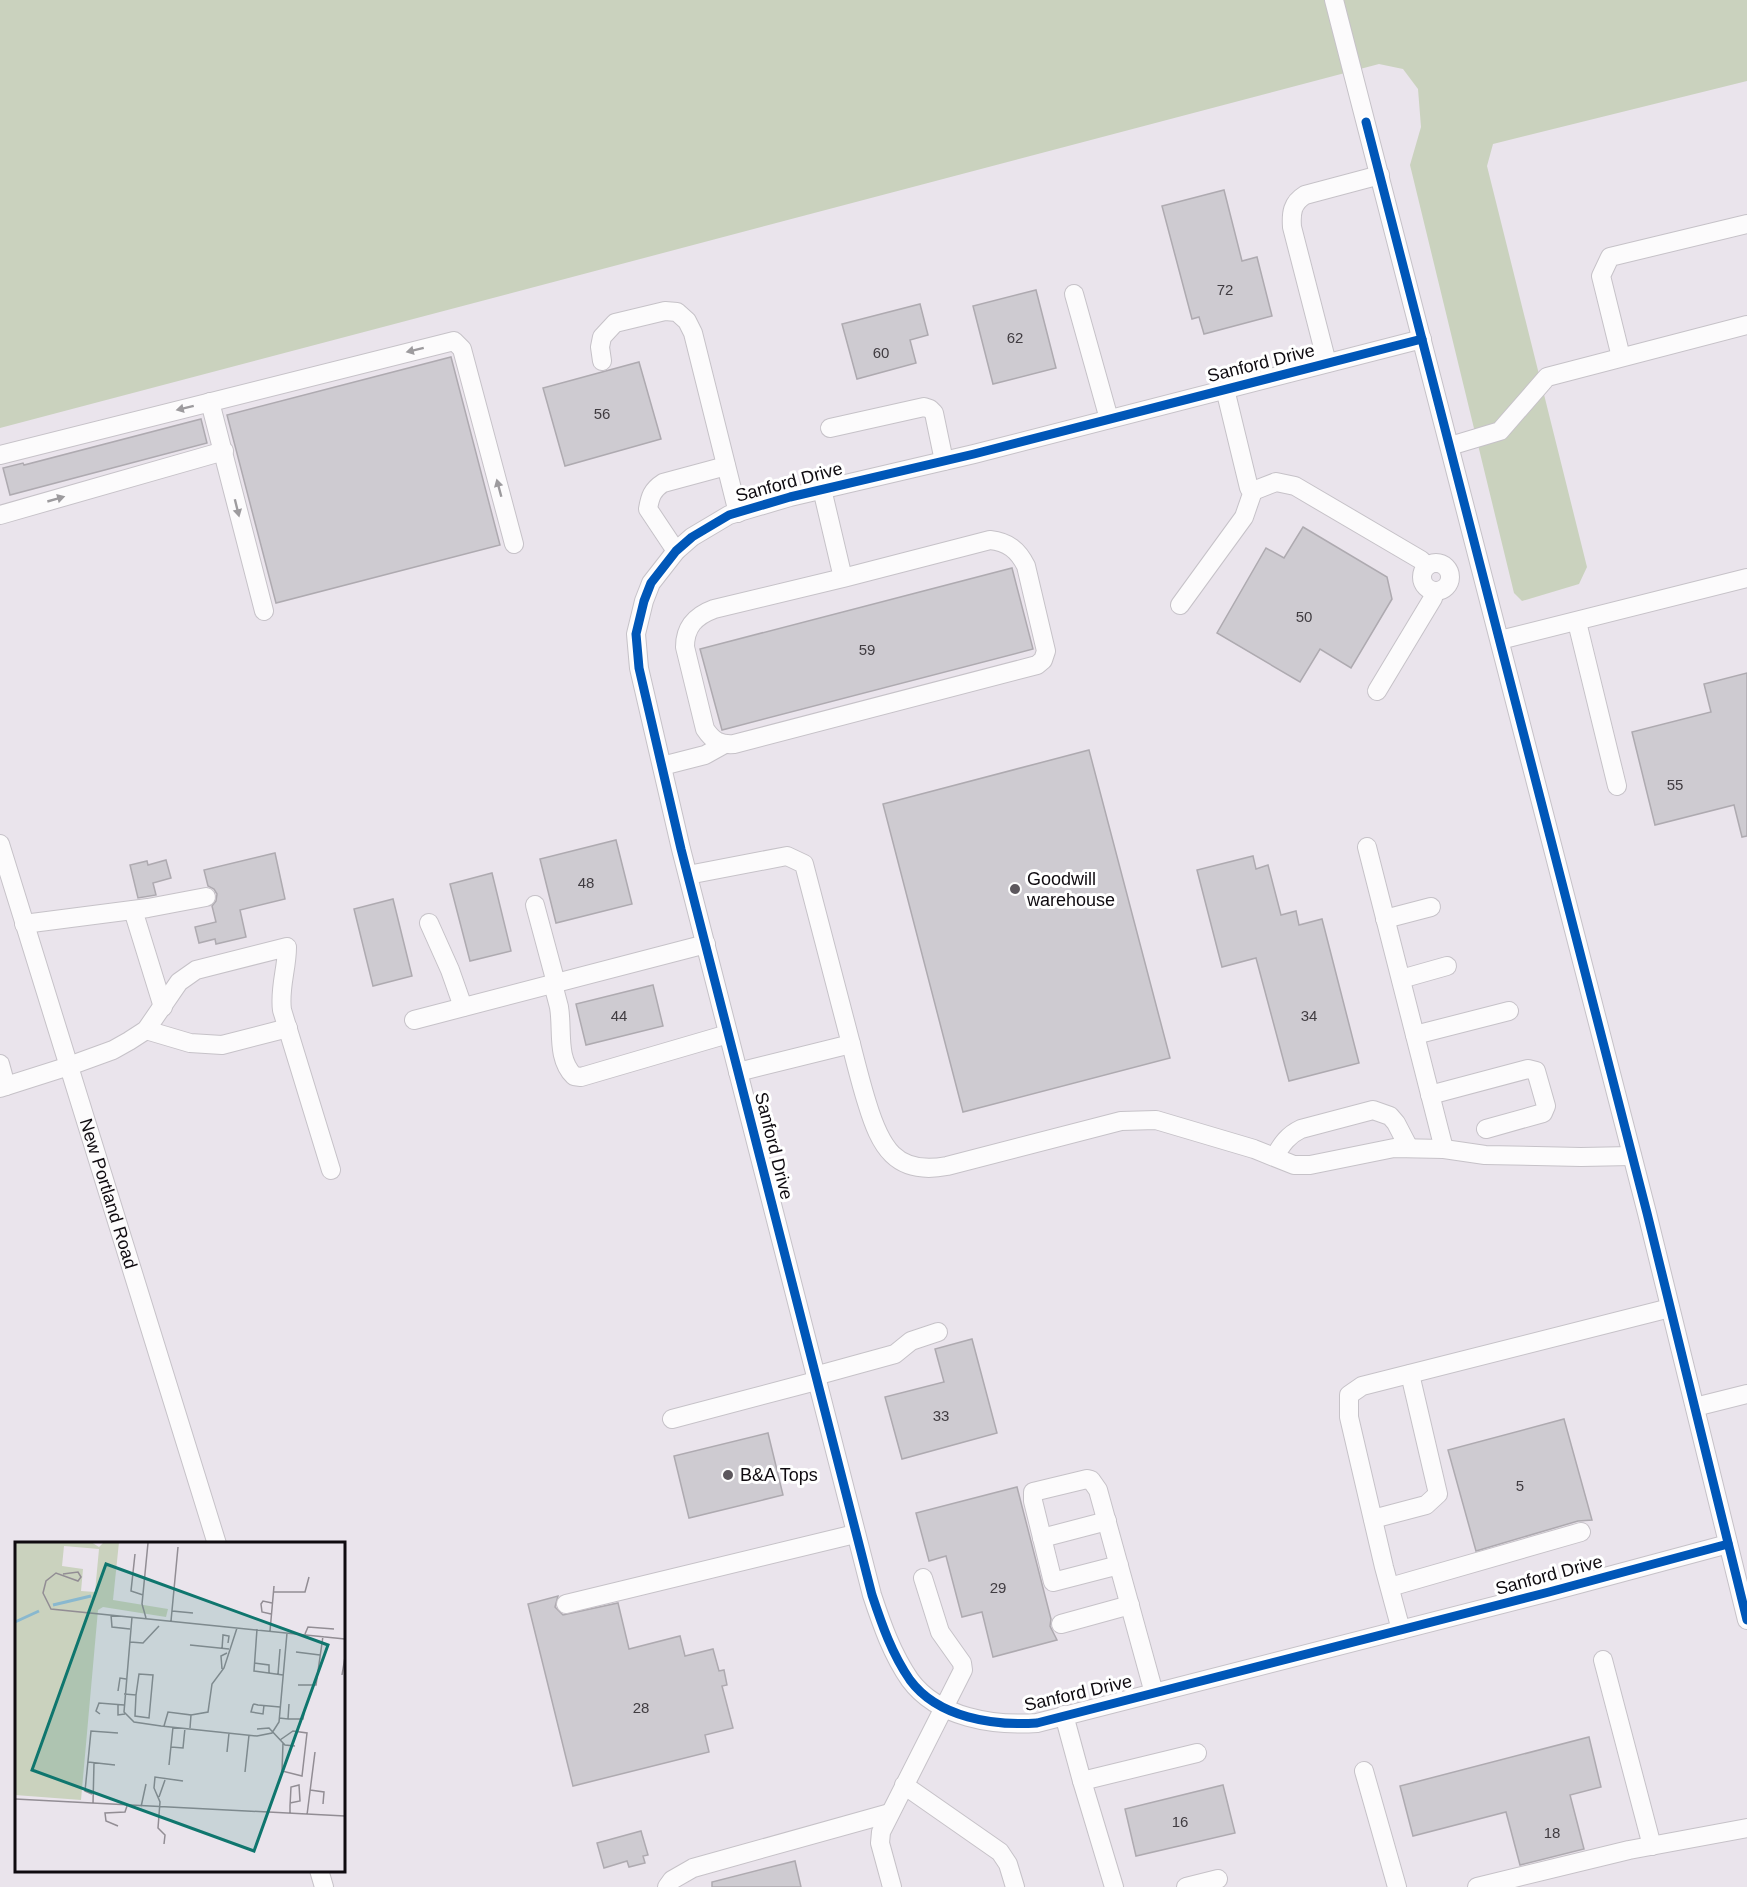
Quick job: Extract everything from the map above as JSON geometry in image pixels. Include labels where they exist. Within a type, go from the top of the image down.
[{"type":"street","points":[[1334,0],[1632,1156],[1747,1620]]},
{"type":"street","points":[[1327,363],[1292,227],[1291,215],[1297,200],[1305,195],[1380,175]]},
{"type":"street","points":[[1621,357],[1601,276],[1610,257],[1747,224]]},
{"type":"street","points":[[1074,294],[1109,419]]},
{"type":"street","points":[[603,361],[600,347],[602,337],[615,323],[665,311],[677,312],[687,321],[693,333],[738,513]]},
{"type":"street","points":[[1450,446],[1500,431],[1547,377],[1747,325]]},
{"type":"street","name":"Sanford Drive","points":[[1422,339],[944,461],[822,489],[729,515],[692,537],[676,551],[651,583],[636,634],[639,668],[705,944],[872,1595],[888,1640],[912,1682],[944,1706],[975,1719],[995,1723],[1037,1723],[1728,1544]]},
{"type":"street","points":[[0,455],[454,341],[462,349],[514,544]]},
{"type":"street","points":[[1225,389],[1249,488],[1253,491]]},
{"type":"street","points":[[210,402],[264,611]]},
{"type":"street","points":[[830,428],[924,407],[934,413],[944,461]]},
{"type":"street","points":[[0,515],[224,451]]},
{"type":"street","points":[[676,551],[648,509],[650,497],[655,488],[663,483],[726,466]]},
{"type":"street","points":[[1180,605],[1244,517],[1253,491],[1276,482],[1294,486],[1421,560],[1427,566]]},
{"type":"street","points":[[822,489],[843,578]]},
{"type":"street","points":[[662,766],[705,755],[723,745],[1037,665],[1046,651],[1026,566],[1020,555],[1001,541],[990,540],[714,609],[696,618],[689,625],[685,636],[685,647],[705,729],[712,739],[723,745]]},
{"type":"street","points":[[1439,563],[1447,567],[1450,573],[1447,585],[1435,591],[1423,582],[1423,574],[1427,566],[1439,563]]},
{"type":"street","points":[[1450,573],[1481,566]]},
{"type":"street","points":[[1500,640],[1747,578]]},
{"type":"street","points":[[1377,691],[1435,591]]},
{"type":"street","points":[[1576,622],[1617,786]]},
{"type":"street","name":"New Portland Road","points":[[0,844],[217,1542]]},
{"type":"street","points":[[1367,847],[1444,1149]]},
{"type":"street","points":[[688,875],[787,856],[804,864],[874,1124],[882,1143],[903,1162],[918,1168],[930,1169],[947,1166],[1121,1121],[1140,1119],[1156,1120],[1179,1126],[1275,1156],[1294,1165],[1310,1165],[1394,1148],[1444,1149],[1485,1155],[1632,1156]]},
{"type":"street","points":[[24,924],[133,910],[206,897]]},
{"type":"street","points":[[535,905],[559,1008],[559,1035],[564,1061],[574,1076],[580,1077],[728,1034]]},
{"type":"street","points":[[1385,919],[1431,907]]},
{"type":"street","points":[[133,910],[163,1007]]},
{"type":"street","points":[[429,923],[450,970],[463,1007]]},
{"type":"street","points":[[414,1020],[705,944]]},
{"type":"street","points":[[0,1064],[3,1087],[113,1050],[146,1030],[179,982],[196,970],[287,947],[287,960],[280,997],[331,1170]]},
{"type":"street","points":[[1401,979],[1447,966]]},
{"type":"street","points":[[1415,1035],[1509,1011]]},
{"type":"street","points":[[146,1030],[190,1042],[222,1045],[288,1028]]},
{"type":"street","points":[[738,1072],[851,1044]]},
{"type":"street","points":[[1430,1095],[1528,1069],[1536,1071],[1545,1106],[1543,1113],[1486,1129]]},
{"type":"street","points":[[1275,1156],[1283,1142],[1291,1134],[1301,1129],[1373,1110],[1390,1116],[1409,1148]]},
{"type":"street","points":[[1401,1630],[1350,1417],[1349,1395],[1362,1386],[1670,1308]]},
{"type":"street","points":[[672,1419],[895,1354],[910,1341],[938,1332]]},
{"type":"street","points":[[1373,1519],[1426,1505],[1438,1494],[1410,1374]]},
{"type":"street","points":[[1695,1407],[1747,1394]]},
{"type":"street","points":[[1119,1565],[1053,1582],[1033,1502],[1032,1495],[1035,1490],[1088,1479],[1098,1490],[1107,1521],[1154,1693]]},
{"type":"street","points":[[1042,1538],[1107,1521]]},
{"type":"street","points":[[1390,1587],[1581,1533]]},
{"type":"street","points":[[566,1604],[855,1534]]},
{"type":"street","points":[[892,1887],[880,1843],[881,1832],[963,1670],[962,1664],[940,1632],[923,1578]]},
{"type":"street","points":[[1061,1624],[1130,1605]]},
{"type":"street","points":[[1603,1660],[1652,1846]]},
{"type":"street","points":[[1064,1715],[1114,1887]]},
{"type":"street","points":[[1082,1781],[1197,1754]]},
{"type":"street","points":[[1364,1771],[1397,1887]]},
{"type":"street","points":[[904,1785],[1000,1852],[1008,1864],[1015,1887]]},
{"type":"street","points":[[667,1887],[672,1880],[693,1868],[890,1813]]},
{"type":"street","points":[[1477,1887],[1652,1846],[1747,1828]]},
{"type":"street","points":[[320,1872],[324,1887]]},
{"type":"street","points":[[1186,1887],[1218,1879]]},
{"type":"green space","points":[[0,0],[1747,0],[1747,81],[1493,144],[1487,166],[1587,567],[1579,584],[1522,601],[1514,593],[1410,165],[1421,127],[1418,89],[1403,69],[1379,64],[0,428]]},
{"type":"building","points":[[1224,190],[1242,261],[1257,257],[1272,316],[1204,334],[1199,317],[1192,319],[1162,206]]},
{"type":"building","points":[[1036,290],[1056,368],[993,384],[973,306]]},
{"type":"building","points":[[920,304],[928,335],[910,340],[916,363],[857,379],[842,324]]},
{"type":"building","points":[[451,357],[500,545],[276,603],[227,415]]},
{"type":"building","points":[[639,362],[661,439],[565,466],[543,388]]},
{"type":"building","points":[[201,419],[207,443],[10,495],[3,468],[23,463],[24,465]]},
{"type":"building","points":[[1303,527],[1387,577],[1392,599],[1351,668],[1320,649],[1300,682],[1217,633],[1266,548],[1284,558]]},
{"type":"building","points":[[1012,568],[1033,649],[722,730],[700,649]]},
{"type":"building","points":[[1747,673],[1747,836],[1742,837],[1734,805],[1655,825],[1632,732],[1711,712],[1704,684]]},
{"type":"building","name":"Goodwill warehouse","points":[[1089,750],[1170,1058],[963,1112],[883,804]]},
{"type":"building","points":[[616,840],[632,904],[556,923],[540,859]]},
{"type":"building","points":[[275,853],[285,899],[240,910],[246,937],[216,944],[215,939],[199,943],[195,927],[216,922],[212,906],[217,894],[208,886],[204,870]]},
{"type":"building","points":[[1253,856],[1256,869],[1268,865],[1281,915],[1296,911],[1299,925],[1322,919],[1359,1063],[1289,1081],[1256,958],[1222,967],[1197,870]]},
{"type":"building","points":[[166,860],[171,878],[153,883],[156,895],[138,898],[130,865],[147,861],[148,865]]},
{"type":"building","points":[[492,873],[511,951],[470,961],[450,884]]},
{"type":"building","points":[[393,899],[412,976],[373,986],[354,909]]},
{"type":"building","points":[[653,985],[663,1026],[586,1045],[576,1004]]},
{"type":"building","points":[[972,1339],[997,1433],[902,1459],[885,1397],[944,1382],[935,1349]]},
{"type":"building","points":[[1564,1419],[1592,1520],[1578,1521],[1476,1551],[1448,1450]]},
{"type":"building","name":"B&A Tops","points":[[768,1433],[783,1495],[689,1518],[674,1456]]},
{"type":"building","points":[[1017,1487],[1051,1619],[1050,1626],[1057,1640],[993,1657],[982,1612],[962,1617],[946,1556],[929,1561],[916,1513]]},
{"type":"building","points":[[558,1596],[555,1607],[563,1615],[618,1603],[629,1649],[680,1636],[685,1656],[713,1649],[719,1671],[724,1670],[727,1685],[722,1686],[733,1728],[705,1735],[709,1752],[573,1786],[528,1604]]},
{"type":"building","points":[[1589,1737],[1601,1787],[1570,1795],[1584,1849],[1520,1865],[1506,1812],[1413,1836],[1400,1786]]},
{"type":"building","points":[[1223,1785],[1235,1833],[1136,1856],[1125,1809]]},
{"type":"building","points":[[641,1831],[648,1855],[643,1856],[645,1863],[629,1867],[627,1861],[604,1868],[597,1843]]},
{"type":"building","points":[[795,1861],[801,1887],[712,1887],[712,1882]]},
{"type":"cycle path","points":[[1366,122],[1647,1213],[1747,1620]]},
{"type":"cycle path","points":[[1422,339],[974,454],[790,497],[729,515],[692,537],[676,551],[651,583],[636,634],[639,668],[681,849],[872,1595],[898,1660],[910,1680],[936,1703],[951,1711],[985,1721],[1037,1723],[1728,1544]]},
{"type":"place","name":"Goodwill warehouse","points":[[1015,889]]},
{"type":"place","name":"B&A Tops","points":[[728,1475]]}]
